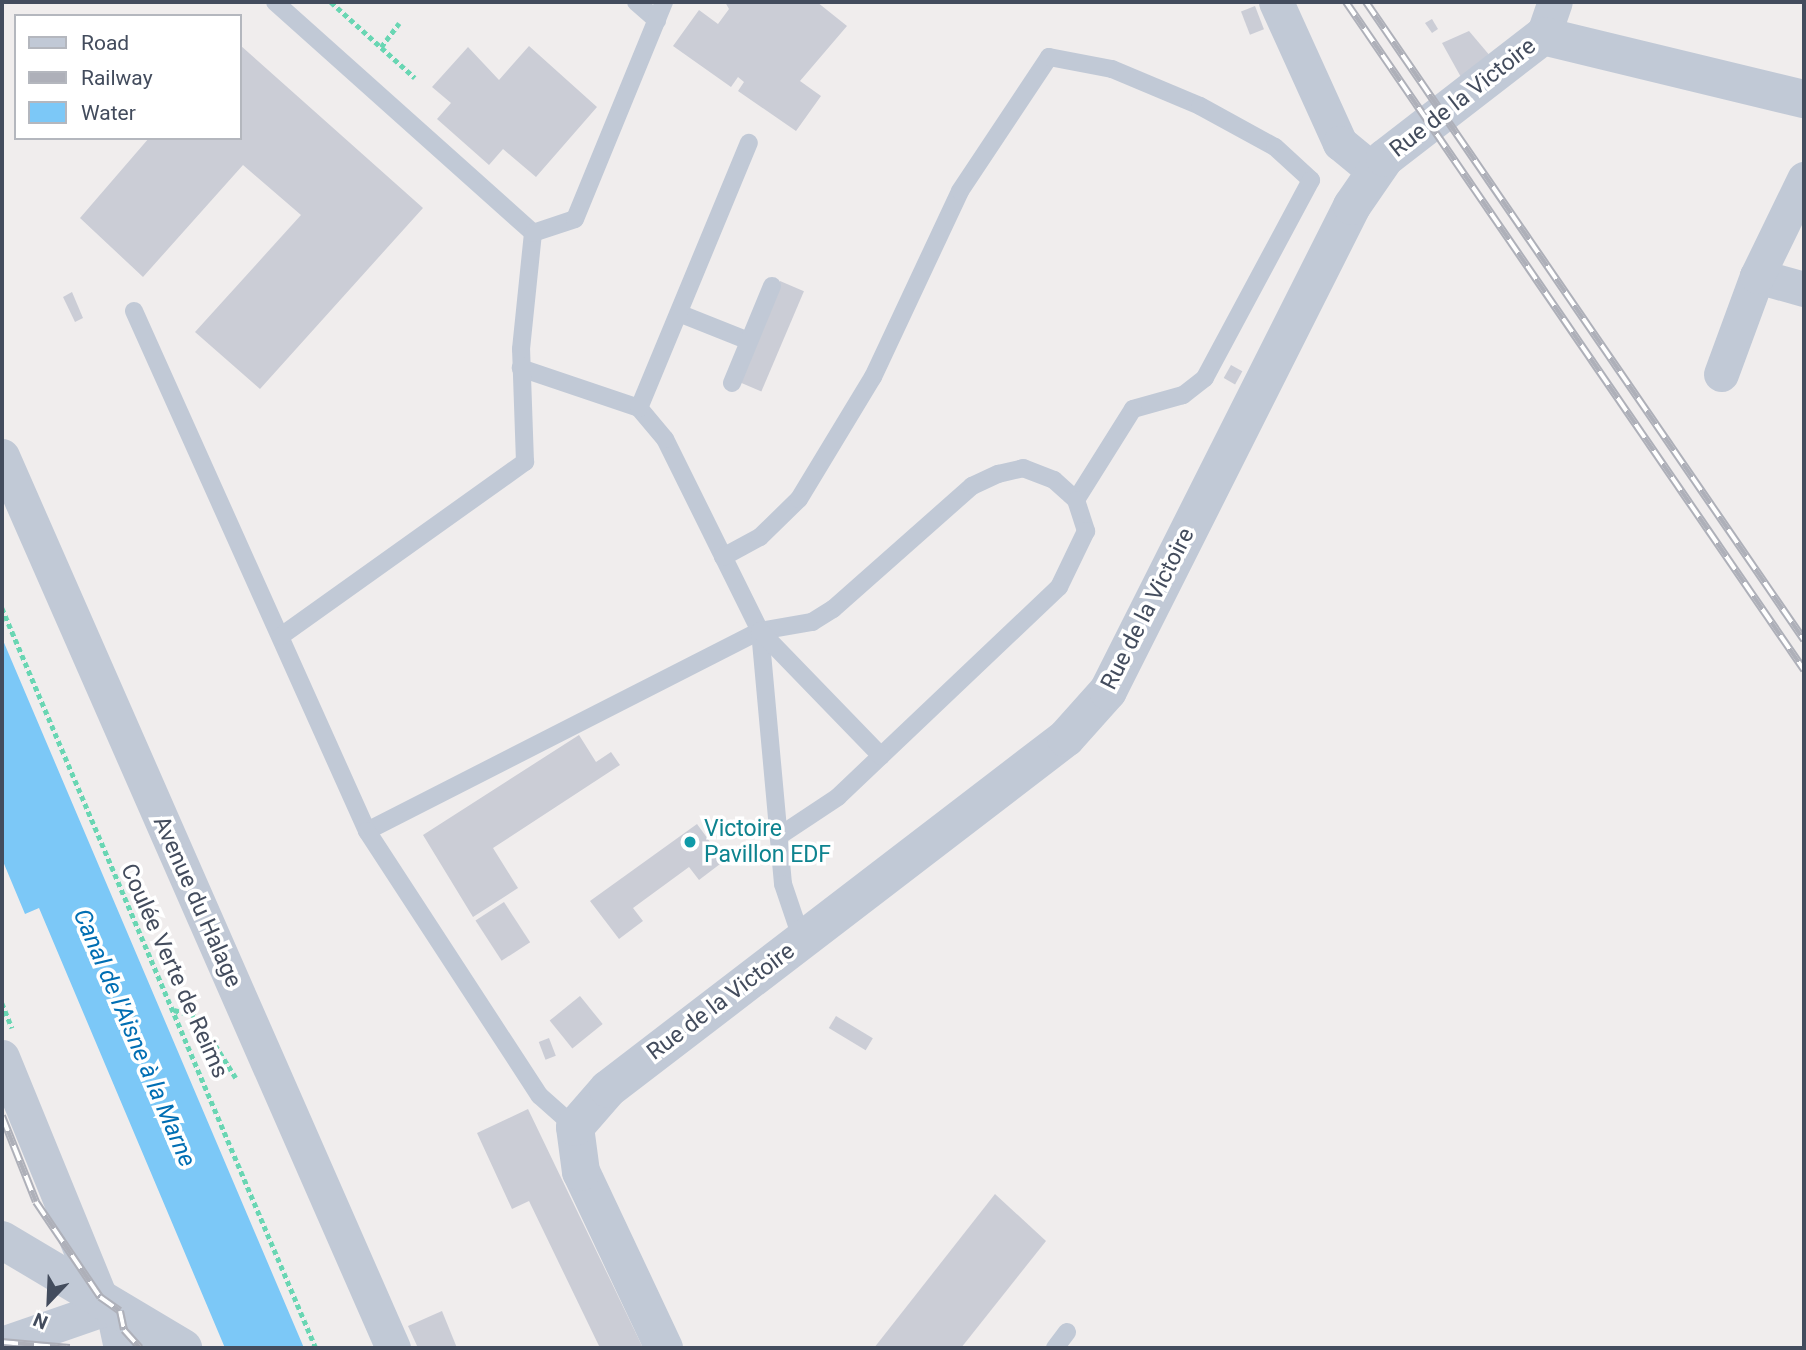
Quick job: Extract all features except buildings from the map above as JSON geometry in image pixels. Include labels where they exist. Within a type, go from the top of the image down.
[{"type":"street","points":[[1276,2],[1340,143],[1374,171]]},
{"type":"street","name":"Rue de la Victoire","points":[[575,1127],[608,1088],[1066,738],[1108,691],[1374,171],[1549,19],[1804,99]]},
{"type":"street","points":[[1720,374],[1757,276],[1804,179]]},
{"type":"street","points":[[1757,276],[1804,289]]},
{"type":"street","name":"Avenue du Halage","points":[[2,456],[393,1348]]},
{"type":"street","points":[[2,1057],[100,1297],[112,1306],[134,1338],[183,1348]]},
{"type":"street","points":[[575,1127],[581,1172],[664,1348]]},
{"type":"street","points":[[2,1240],[112,1306]]},
{"type":"street","points":[[2,1344],[112,1306]]},
{"type":"lane","points":[[275,2],[533,233]]},
{"type":"lane","points":[[636,2],[657,20]]},
{"type":"lane","points":[[533,233],[575,219],[664,2]]},
{"type":"lane","points":[[723,557],[760,537],[799,499],[873,377],[960,191],[1049,57],[1112,69],[1200,106],[1275,147],[1311,180],[1205,378],[1183,395],[1133,409],[1076,500]]},
{"type":"lane","points":[[639,408],[681,314],[750,143]]},
{"type":"lane","points":[[281,636],[526,462],[522,369],[533,233]]},
{"type":"lane","points":[[732,383],[772,286]]},
{"type":"lane","points":[[134,311],[368,831],[540,1096],[575,1127]]},
{"type":"lane","points":[[681,314],[749,341]]},
{"type":"lane","points":[[522,369],[639,408],[665,439],[760,631],[881,756]]},
{"type":"lane","points":[[368,831],[760,631],[812,622],[833,609],[972,486],[998,474],[1023,468],[1054,480],[1076,500],[1086,531],[1059,587],[838,797],[779,836]]},
{"type":"lane","points":[[760,631],[783,884],[802,940]]},
{"type":"lane","points":[[1055,1348],[1067,1332]]},
{"type":"path","points":[[331,2],[415,78]]},
{"type":"path","points":[[381,47],[399,23]]},
{"type":"path","name":"Coulée Verte de Reims","points":[[2,608],[316,1348]]},
{"type":"water","name":"Canal de l'Aisne à la Marne","points":[[2,638],[304,1348],[225,1348],[39,908],[25,914],[2,859]]},
{"type":"railway","points":[[1346,2],[1804,670]]},
{"type":"railway","points":[[1366,2],[1804,640]]},
{"type":"railway","points":[[2,1116],[36,1202],[100,1297],[120,1311],[124,1330],[140,1348]]},
{"type":"railway","points":[[2,1342],[70,1348]]},
{"type":"place","name":"Victoire Pavillon EDF","points":[[690,842]]}]
